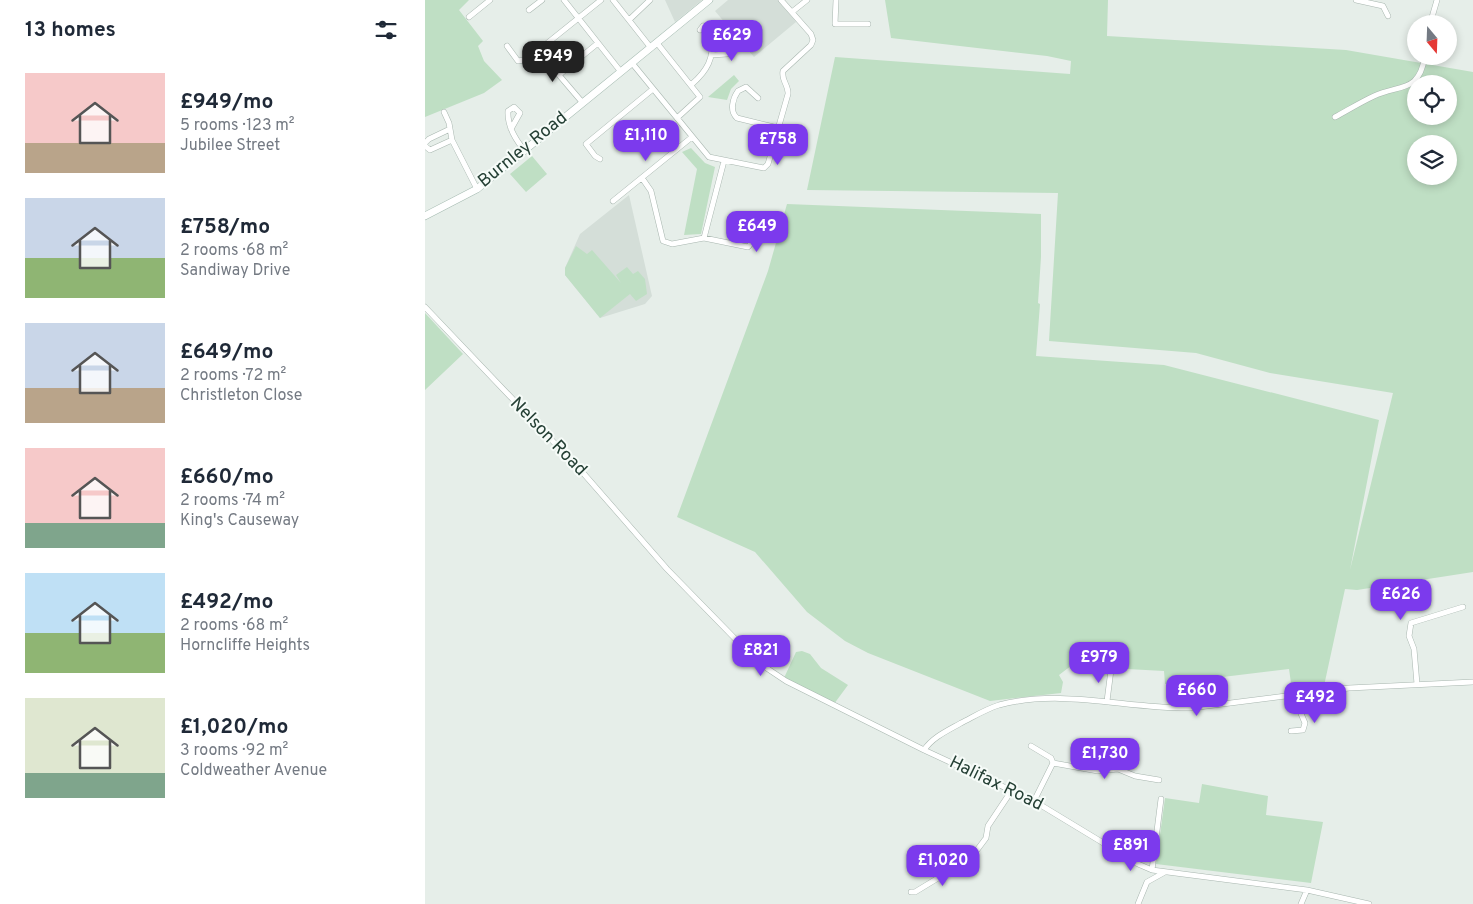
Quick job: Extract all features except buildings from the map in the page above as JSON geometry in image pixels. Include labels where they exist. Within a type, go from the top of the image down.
[{"type":"street","points":[[469,17],[490,0]]},
{"type":"street","points":[[529,10],[542,0]]},
{"type":"street","points":[[564,0],[621,72]]},
{"type":"street","points":[[507,46],[518,61],[524,60],[540,50],[601,0]]},
{"type":"street","points":[[613,0],[651,48]]},
{"type":"street","points":[[629,20],[650,0]]},
{"type":"street","name":"Burnley Road","points":[[425,216],[477,189],[709,0]]},
{"type":"street","points":[[632,63],[709,157],[763,168],[768,164],[789,91],[782,77],[783,71],[813,42],[811,34],[781,0]]},
{"type":"street","points":[[792,12],[807,0]]},
{"type":"street","points":[[837,0],[835,24],[868,24]]},
{"type":"street","points":[[1356,0],[1385,4],[1388,16]]},
{"type":"street","points":[[1433,15],[1437,0]]},
{"type":"street","points":[[692,84],[706,72],[711,55],[713,37],[703,27]]},
{"type":"street","points":[[657,43],[699,93],[699,98],[677,118]]},
{"type":"street","points":[[559,75],[598,44]]},
{"type":"street","points":[[711,55],[727,54],[734,44]]},
{"type":"street","points":[[540,50],[582,102]]},
{"type":"street","points":[[1335,117],[1375,95],[1413,84],[1423,71],[1424,65]]},
{"type":"street","points":[[758,98],[749,89],[742,88],[736,94],[732,109],[733,115],[737,118],[778,128]]},
{"type":"street","points":[[600,159],[595,156],[586,144],[653,89]]},
{"type":"street","points":[[444,112],[452,140],[477,189]]},
{"type":"street","points":[[450,129],[429,139],[425,144],[430,150],[452,140]]},
{"type":"street","points":[[511,129],[524,150]]},
{"type":"street","points":[[613,202],[692,137]]},
{"type":"street","points":[[704,238],[724,161]]},
{"type":"street","points":[[642,178],[651,191],[663,241],[672,244],[704,238],[748,247],[753,241],[759,216]]},
{"type":"street","name":"Nelson Road","points":[[425,307],[584,474],[667,569]]},
{"type":"street","name":"Halifax Road","points":[[667,569],[751,655],[786,681],[924,750],[1034,801],[1138,864],[1152,870],[1307,890],[1369,904]]},
{"type":"street","points":[[1417,684],[1415,649],[1409,636],[1411,623],[1463,607]]},
{"type":"street","points":[[1107,701],[1111,670]]},
{"type":"street","points":[[924,750],[930,742],[941,734],[997,706],[1052,698],[1107,701],[1139,706],[1191,708],[1349,688],[1473,682]]},
{"type":"street","points":[[1291,731],[1303,730],[1305,723],[1293,695]]},
{"type":"street","points":[[1031,746],[1051,758],[1053,763]]},
{"type":"street","points":[[1053,763],[1098,771],[1118,769],[1135,776],[1159,780]]},
{"type":"street","points":[[1034,801],[1053,763]]},
{"type":"street","points":[[911,892],[915,892],[971,858],[986,838],[988,826],[1012,790]]},
{"type":"street","points":[[1152,870],[1161,799]]},
{"type":"street","points":[[1138,904],[1147,882],[1165,872]]},
{"type":"street","points":[[1301,904],[1307,890]]},
{"type":"shaded area","points":[[665,0],[702,0],[675,22]]},
{"type":"shaded area","points":[[728,0],[778,0],[796,22],[754,57],[715,11]]},
{"type":"shaded area","points":[[629,195],[652,296],[645,304],[600,318],[565,275],[565,268],[580,234]]},
{"type":"green space","points":[[425,0],[469,0],[459,10],[483,41],[478,46],[484,61],[502,80],[484,93],[425,117]]},
{"type":"green space","points":[[885,0],[1108,0],[1107,36],[1346,50],[1407,61],[1407,65],[1433,65],[1473,72],[1473,572],[1357,590],[1345,589],[1324,686],[1292,690],[1289,669],[1165,684],[1164,671],[1127,669],[1125,664],[1116,666],[1124,651],[1123,645],[1104,650],[1101,649],[1089,662],[1084,656],[1059,675],[1063,682],[1061,693],[990,701],[868,653],[845,641],[807,612],[755,552],[677,517],[768,271],[787,204],[1041,214],[1038,303],[1040,304],[1036,356],[1164,365],[1379,420],[1350,570],[1393,393],[1270,373],[1196,353],[1049,341],[1058,193],[807,190],[835,57],[1070,74],[1071,61],[1047,56],[891,38]]},
{"type":"green space","points":[[734,75],[739,81],[731,89],[727,100],[708,97]]},
{"type":"green space","points":[[691,148],[705,163],[715,167],[701,234],[684,235],[697,169],[682,152]]},
{"type":"green space","points":[[532,156],[547,174],[526,192],[510,174]]},
{"type":"green space","points":[[576,246],[587,254],[592,250],[621,283],[616,275],[627,267],[633,274],[638,271],[645,279],[647,294],[636,301],[630,294],[600,318],[565,275],[565,268]]},
{"type":"green space","points":[[425,313],[463,354],[425,390]]},
{"type":"green space","points":[[802,651],[810,654],[821,668],[848,685],[834,704],[784,678],[796,652]]},
{"type":"green space","points":[[1202,784],[1268,796],[1266,815],[1323,822],[1311,883],[1156,864],[1165,798],[1199,803]]}]
